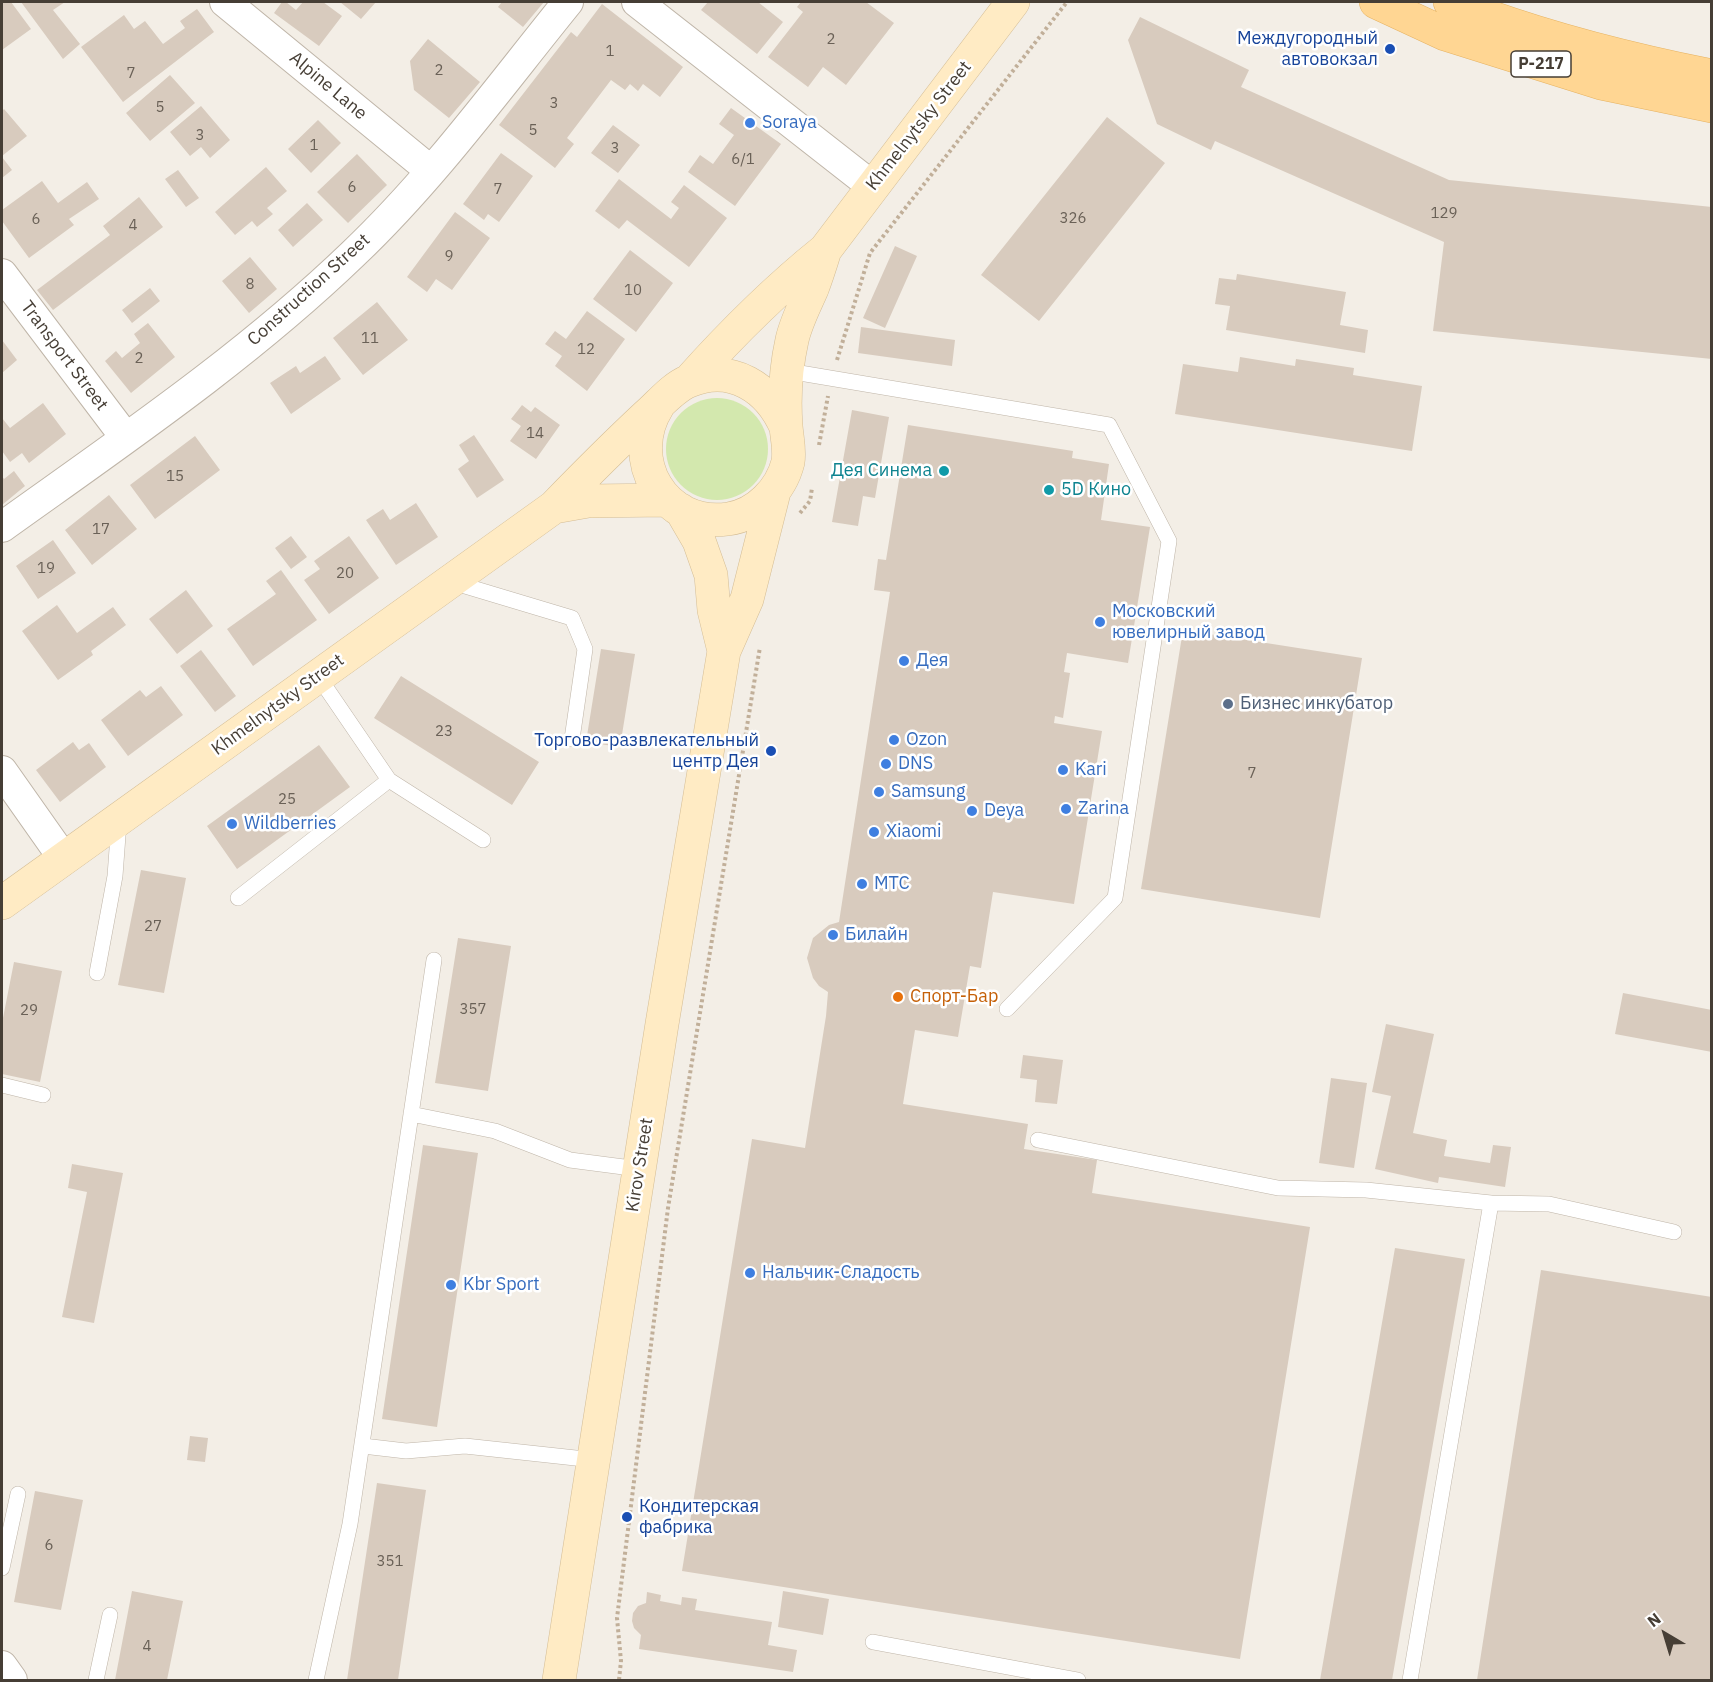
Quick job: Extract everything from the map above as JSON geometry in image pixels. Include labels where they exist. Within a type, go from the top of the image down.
[{"type":"main road","name":"Khmelnytsky Street","points":[[825,250],[1013,2]]},
{"type":"main road","name":"Р-217","points":[[1376,2],[1445,34],[1590,80],[1712,106]]},
{"type":"main road","name":"Р-217","points":[[1450,2],[1546,37],[1639,62],[1712,76]]},
{"type":"main road","points":[[724,651],[747,599],[774,492],[788,461],[789,444],[786,427],[788,371],[792,340],[825,250]]},
{"type":"main road","points":[[689,381],[725,341],[785,282],[825,250]]},
{"type":"main road","points":[[724,651],[714,610],[711,575],[699,541],[674,505],[656,486],[648,470],[645,452],[646,434],[651,417],[661,402],[674,390],[689,381],[706,376],[740,379],[756,387],[779,411],[786,427]]},
{"type":"main road","name":"Khmelnytsky Street","points":[[2,903],[554,507],[661,402]]},
{"type":"main road","points":[[554,507],[588,501],[674,505],[696,517],[713,520],[730,519],[762,504],[774,492]]},
{"type":"main road","name":"Kirov Street","points":[[559,1680],[639,1169],[724,651]]},
{"type":"street","name":"Alpine Lane","points":[[225,2],[431,171]]},
{"type":"street","name":"Construction Street","points":[[2,527],[126,438],[276,325],[355,253],[431,171],[568,2]]},
{"type":"street","points":[[637,2],[872,186]]},
{"type":"street","name":"Transport Street","points":[[2,274],[126,438]]},
{"type":"street","points":[[2,771],[64,859]]},
{"type":"street","points":[[2,1666],[12,1680]]},
{"type":"lane","points":[[788,371],[1109,425],[1169,541],[1115,898],[1007,1009]]},
{"type":"lane","points":[[450,582],[572,618],[585,649],[572,739]]},
{"type":"lane","points":[[318,676],[389,780],[483,840]]},
{"type":"lane","points":[[238,898],[389,780]]},
{"type":"lane","points":[[97,973],[115,876],[120,819]]},
{"type":"lane","points":[[316,1680],[350,1524],[363,1446],[434,960]]},
{"type":"lane","points":[[2,1085],[43,1095]]},
{"type":"lane","points":[[411,1114],[495,1131],[570,1161],[639,1169]]},
{"type":"lane","points":[[1038,1140],[1278,1188],[1366,1190],[1491,1203],[1549,1204],[1674,1232]]},
{"type":"lane","points":[[1410,1680],[1491,1203]]},
{"type":"lane","points":[[363,1446],[406,1452],[465,1446],[594,1460]]},
{"type":"lane","points":[[2,1568],[18,1494]]},
{"type":"lane","points":[[96,1680],[110,1615]]},
{"type":"lane","points":[[873,1642],[1078,1680]]},
{"type":"path","points":[[818,456],[831,378],[870,254],[1067,2]]},
{"type":"path","points":[[796,519],[810,501],[814,478]]},
{"type":"path","points":[[619,1680],[621,1661],[617,1618],[668,1208],[762,638]]},
{"type":"green space","points":[[717,398],[737,402],[753,413],[764,429],[768,449],[764,469],[753,485],[737,496],[717,500],[697,496],[681,485],[670,469],[666,449],[670,429],[681,413],[697,402]]},
{"type":"building","points":[[11,2],[31,29],[2,50],[2,3]]},
{"type":"building","points":[[21,2],[65,2],[53,10],[80,44],[63,59]]},
{"type":"building","points":[[282,2],[286,2],[296,10],[303,2],[323,2],[342,16],[319,46],[274,13]]},
{"type":"building","points":[[340,2],[376,2],[361,19]]},
{"type":"building","points":[[502,2],[544,2],[523,27],[498,7]]},
{"type":"building","points":[[708,2],[758,2],[783,22],[757,54],[701,10]]},
{"type":"building","points":[[801,2],[866,2],[894,23],[846,85],[823,67],[808,87],[768,57],[803,12],[797,7]]},
{"type":"building","points":[[602,4],[683,67],[660,97],[643,84],[638,91],[630,84],[625,90],[611,80],[567,138],[574,144],[555,168],[499,125],[571,32],[577,37]]},
{"type":"building","points":[[197,9],[214,32],[123,102],[81,47],[124,15],[134,29],[145,21],[163,44],[185,28],[180,21]]},
{"type":"building","points":[[1140,17],[1249,70],[1241,87],[1449,180],[1712,207],[1712,359],[1433,331],[1444,242],[1215,141],[1211,150],[1157,124],[1128,40]]},
{"type":"building","points":[[428,39],[480,82],[449,118],[414,90],[410,61]]},
{"type":"building","points":[[170,75],[195,103],[150,141],[126,113]]},
{"type":"building","points":[[201,106],[230,140],[210,158],[201,147],[190,156],[170,132]]},
{"type":"building","points":[[731,108],[781,144],[735,206],[688,172],[700,155],[713,164],[734,135],[719,124]]},
{"type":"building","points":[[4,109],[27,136],[2,156],[2,111]]},
{"type":"building","points":[[1107,117],[1165,163],[1039,321],[981,275]]},
{"type":"building","points":[[318,120],[341,143],[311,173],[288,149]]},
{"type":"building","points":[[613,125],[640,145],[618,173],[591,153]]},
{"type":"building","points":[[501,153],[533,176],[499,222],[488,214],[484,220],[463,204]]},
{"type":"building","points":[[357,154],[387,185],[348,223],[317,192]]},
{"type":"building","points":[[2,157],[12,170],[2,178]]},
{"type":"building","points":[[266,167],[287,191],[267,208],[273,214],[257,227],[252,221],[235,235],[215,212]]},
{"type":"building","points":[[178,170],[199,198],[186,207],[165,179]]},
{"type":"building","points":[[619,179],[671,219],[679,208],[671,202],[684,185],[727,218],[689,267],[627,220],[619,229],[595,211]]},
{"type":"building","points":[[42,181],[58,203],[87,182],[99,199],[69,219],[74,225],[29,258],[2,221],[2,210]]},
{"type":"building","points":[[139,197],[163,227],[53,310],[37,290],[110,235],[103,226]]},
{"type":"building","points":[[307,203],[323,220],[293,247],[278,230]]},
{"type":"building","points":[[455,212],[490,238],[452,290],[436,279],[427,292],[407,277]]},
{"type":"building","points":[[895,246],[917,256],[885,328],[863,318]]},
{"type":"building","points":[[630,250],[673,283],[636,332],[593,299]]},
{"type":"building","points":[[250,257],[277,289],[249,313],[222,281]]},
{"type":"building","points":[[1237,274],[1346,292],[1340,325],[1368,330],[1365,353],[1226,330],[1230,306],[1215,304],[1219,278],[1236,280]]},
{"type":"building","points":[[150,288],[160,301],[132,323],[122,310]]},
{"type":"building","points":[[377,302],[408,340],[363,375],[333,338]]},
{"type":"building","points":[[587,311],[625,339],[587,391],[555,366],[562,356],[545,344],[555,331],[566,339]]},
{"type":"building","points":[[148,323],[175,357],[131,393],[105,361],[116,351],[122,358],[140,343],[134,334]]},
{"type":"building","points":[[861,327],[955,340],[952,366],[858,353]]},
{"type":"building","points":[[2,340],[17,360],[2,373]]},
{"type":"building","points":[[325,356],[341,379],[291,414],[270,383],[296,366],[300,373]]},
{"type":"building","points":[[1240,357],[1295,366],[1296,359],[1354,368],[1353,375],[1422,386],[1412,451],[1175,414],[1183,364],[1238,372]]},
{"type":"building","points":[[43,403],[66,434],[29,463],[22,453],[10,462],[2,451],[2,418],[10,428]]},
{"type":"building","points":[[522,405],[531,412],[535,407],[560,425],[536,459],[510,441],[521,426],[511,419]]},
{"type":"building","points":[[852,410],[889,417],[875,498],[863,496],[858,526],[832,522]]},
{"type":"building","points":[[908,425],[1073,451],[1072,458],[1109,464],[1101,520],[1150,527],[1128,663],[1067,653],[1064,672],[1070,673],[1063,718],[1055,716],[1054,723],[1102,731],[1074,904],[993,892],[981,968],[970,966],[958,1037],[915,1030],[903,1104],[1028,1124],[1024,1149],[1097,1160],[1092,1193],[1310,1227],[1240,1659],[682,1571],[752,1139],[805,1148],[828,992],[813,978],[807,958],[813,938],[829,925],[839,922],[890,592],[874,590],[878,559],[886,560]]},
{"type":"building","points":[[474,435],[504,480],[477,498],[458,469],[469,461],[459,445]]},
{"type":"building","points":[[195,436],[220,470],[155,519],[130,485]]},
{"type":"building","points":[[14,471],[25,486],[2,505],[2,476],[4,479]]},
{"type":"building","points":[[109,495],[137,529],[92,565],[65,530]]},
{"type":"building","points":[[416,503],[438,537],[396,565],[366,520],[383,509],[390,520]]},
{"type":"building","points":[[291,536],[307,557],[291,569],[275,548]]},
{"type":"building","points":[[349,536],[379,578],[329,614],[304,580],[320,569],[314,561]]},
{"type":"building","points":[[53,540],[76,573],[38,599],[16,566]]},
{"type":"building","points":[[281,570],[317,620],[253,666],[227,629],[276,594],[266,581]]},
{"type":"building","points":[[186,590],[213,626],[177,654],[149,619]]},
{"type":"building","points":[[57,605],[77,633],[113,607],[126,625],[91,651],[93,655],[58,680],[22,631]]},
{"type":"building","points":[[1183,630],[1362,658],[1320,918],[1141,889]]},
{"type":"building","points":[[601,649],[635,654],[620,747],[586,742]]},
{"type":"building","points":[[201,650],[236,696],[215,712],[180,666]]},
{"type":"building","points":[[401,676],[539,762],[512,805],[374,718]]},
{"type":"building","points":[[161,686],[183,715],[128,756],[101,720],[140,690],[146,697]]},
{"type":"building","points":[[73,742],[79,750],[89,743],[106,767],[60,802],[36,770]]},
{"type":"building","points":[[319,745],[350,787],[237,869],[207,826]]},
{"type":"building","points":[[141,870],[186,878],[164,993],[118,985]]},
{"type":"building","points":[[458,938],[511,946],[488,1091],[435,1083]]},
{"type":"building","points":[[14,962],[62,971],[40,1082],[2,1074],[2,1023]]},
{"type":"building","points":[[1623,993],[1712,1010],[1712,1052],[1615,1034]]},
{"type":"building","points":[[1386,1024],[1434,1034],[1413,1133],[1447,1140],[1444,1156],[1490,1163],[1493,1145],[1511,1147],[1505,1187],[1439,1177],[1438,1183],[1375,1169],[1391,1096],[1372,1092]]},
{"type":"building","points":[[1023,1055],[1063,1060],[1057,1104],[1035,1102],[1037,1080],[1020,1078]]},
{"type":"building","points":[[1331,1078],[1367,1083],[1354,1168],[1319,1163]]},
{"type":"building","points":[[423,1145],[478,1153],[437,1427],[382,1419]]},
{"type":"building","points":[[72,1164],[123,1173],[94,1323],[62,1317],[87,1192],[68,1188]]},
{"type":"building","points":[[1395,1248],[1465,1259],[1392,1680],[1320,1680]]},
{"type":"building","points":[[1541,1270],[1712,1297],[1712,1680],[1477,1680]]},
{"type":"building","points":[[190,1436],[208,1438],[205,1462],[187,1460]]},
{"type":"building","points":[[377,1483],[426,1490],[398,1680],[347,1680]]},
{"type":"building","points":[[35,1491],[83,1500],[61,1610],[14,1602]]},
{"type":"building","points":[[132,1591],[183,1601],[167,1680],[115,1680]]},
{"type":"building","points":[[783,1591],[829,1599],[823,1635],[778,1627]]},
{"type":"building","points":[[647,1592],[661,1595],[660,1601],[681,1605],[682,1597],[697,1599],[695,1610],[772,1622],[768,1645],[797,1650],[793,1672],[639,1649],[641,1635],[634,1628],[633,1613],[638,1606],[646,1603]]},
{"type":"place","name":"Междугородный автовокзал","points":[[1390,49]]},
{"type":"place","name":"Soraya","points":[[750,123]]},
{"type":"place","name":"Дея Синема","points":[[944,471]]},
{"type":"place","name":"5D Кино","points":[[1049,490]]},
{"type":"place","name":"Московский ювелирный завод","points":[[1100,622]]},
{"type":"place","name":"Дея","points":[[904,661]]},
{"type":"place","name":"Бизнес инкубатор","points":[[1228,704]]},
{"type":"place","name":"Ozon","points":[[894,740]]},
{"type":"place","name":"Торгово-развлекательный центр Дея","points":[[771,751]]},
{"type":"place","name":"DNS","points":[[886,764]]},
{"type":"place","name":"Kari","points":[[1063,770]]},
{"type":"place","name":"Samsung","points":[[879,792]]},
{"type":"place","name":"Zarina","points":[[1066,809]]},
{"type":"place","name":"Deya","points":[[972,811]]},
{"type":"place","name":"Wildberries","points":[[232,824]]},
{"type":"place","name":"Xiaomi","points":[[874,832]]},
{"type":"place","name":"МТС","points":[[862,884]]},
{"type":"place","name":"Билайн","points":[[833,935]]},
{"type":"place","name":"Спорт-Бар","points":[[898,997]]},
{"type":"place","name":"Нальчик-Сладость","points":[[750,1273]]},
{"type":"place","name":"Kbr Sport","points":[[451,1285]]},
{"type":"place","name":"Кондитерская фабрика","points":[[627,1517]]}]
